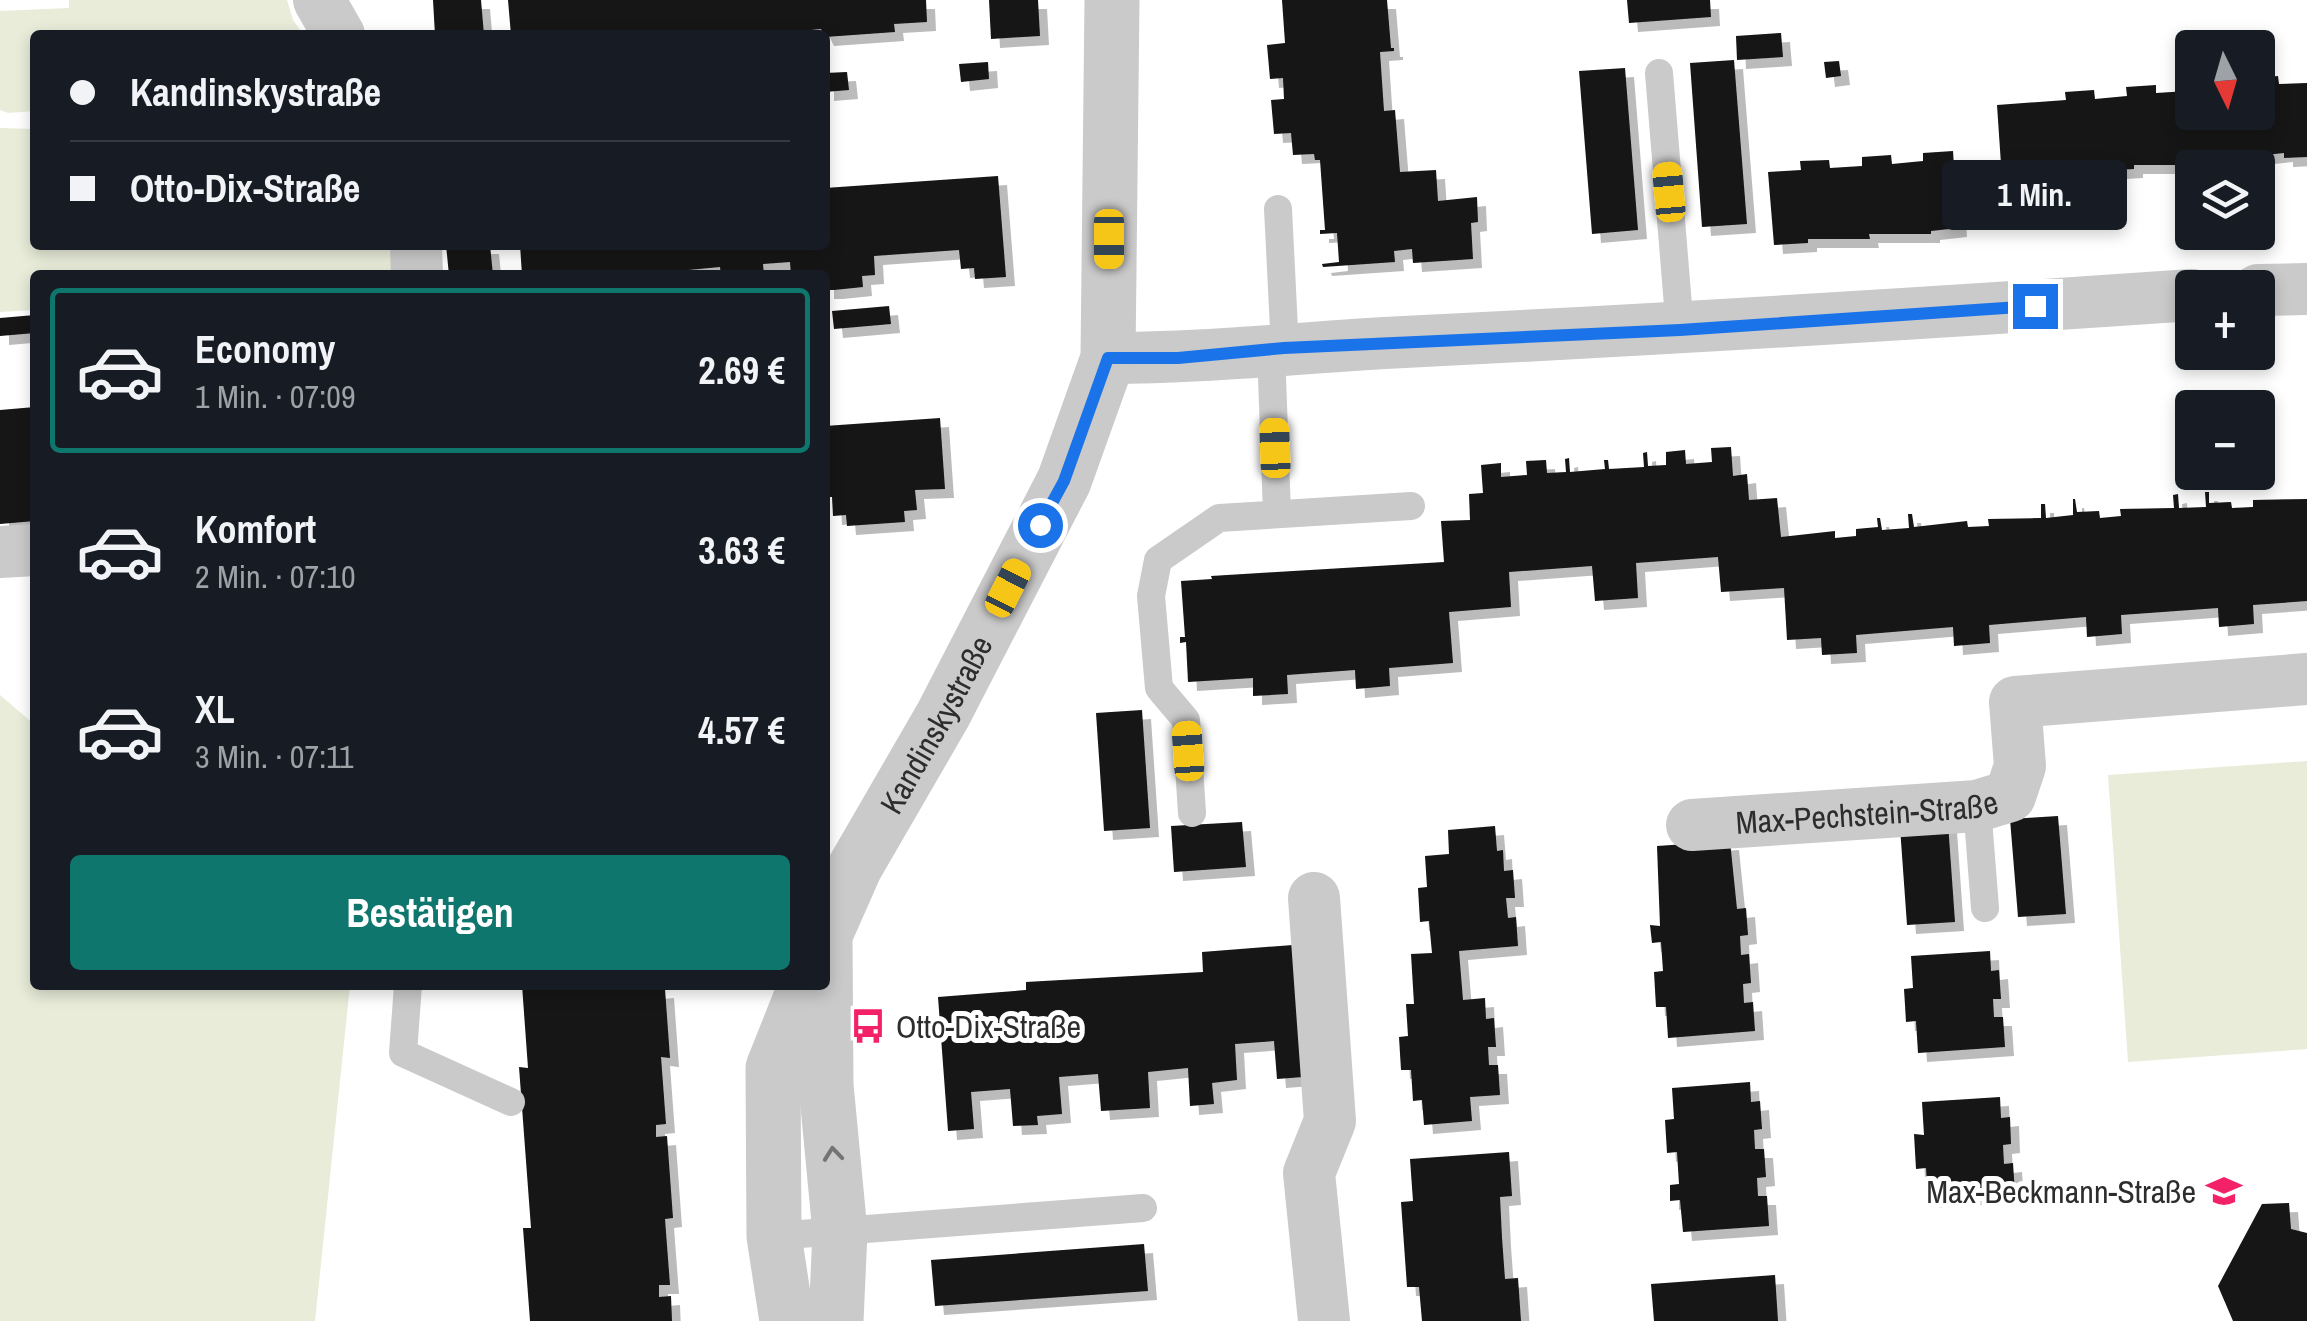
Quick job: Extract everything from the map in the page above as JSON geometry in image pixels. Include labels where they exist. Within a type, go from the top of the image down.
[{"type":"street","points":[[318,0],[336,30]]},
{"type":"street","name":"Kandinskystraße","points":[[830,911],[840,861],[943,715],[1064,481],[1108,358],[1112,0]]},
{"type":"street","points":[[2275,290],[2307,289]]},
{"type":"street","points":[[1108,358],[1178,358],[1278,349],[1680,330],[2175,295]]},
{"type":"street","points":[[0,552],[30,550]]},
{"type":"street","name":"Max-Pechstein-Straße","points":[[1692,825],[1977,806],[2010,796],[2020,766],[2016,702],[2307,678]]},
{"type":"street","points":[[1314,898],[1330,1122],[1309,1172],[1324,1321]]},
{"type":"street","points":[[786,1321],[774,1236],[773,1068],[804,990]]},
{"type":"street","name":"Kandinskystraße","points":[[825,990],[826,1085],[840,1232],[836,1321]]},
{"type":"lane","points":[[1659,73],[1680,330]]},
{"type":"lane","points":[[1277,512],[1278,209]]},
{"type":"lane","points":[[1192,813],[1186,720],[1159,688],[1150,596],[1158,560],[1218,518],[1411,506]]},
{"type":"lane","points":[[1977,806],[1985,908]]},
{"type":"lane","points":[[408,990],[403,1053],[511,1102]]},
{"type":"lane","points":[[774,1236],[1143,1208]]},
{"type":"green space","points":[[69,0],[287,0],[300,30],[30,30],[30,111],[0,110],[0,11],[69,8]]},
{"type":"green space","points":[[0,128],[30,129],[30,250],[402,250],[403,270],[30,270],[30,310],[0,312]]},
{"type":"green space","points":[[0,695],[30,721],[30,990],[349,990],[315,1321],[0,1321]]},
{"type":"green space","points":[[2307,761],[2307,1049],[2128,1062],[2108,775]]},
{"type":"building","points":[[433,0],[481,0],[484,30],[435,30]]},
{"type":"building","points":[[508,0],[926,0],[927,22],[894,24],[895,32],[830,37],[830,30],[821,29],[511,30]]},
{"type":"building","points":[[989,0],[1038,0],[1040,36],[991,39]]},
{"type":"building","points":[[1282,0],[1387,0],[1394,51],[1380,52],[1384,111],[1395,110],[1400,172],[1436,170],[1438,201],[1477,197],[1478,222],[1471,223],[1473,259],[1413,263],[1412,249],[1394,251],[1395,262],[1323,267],[1322,264],[1339,262],[1337,233],[1320,234],[1320,230],[1325,230],[1320,160],[1315,160],[1314,154],[1293,155],[1291,133],[1274,134],[1271,100],[1284,99],[1283,78],[1270,79],[1267,45],[1285,43]]},
{"type":"building","points":[[1627,0],[1710,0],[1711,17],[1629,23]]},
{"type":"building","points":[[1781,33],[1783,57],[1737,60],[1736,36]]},
{"type":"building","points":[[1734,60],[1747,224],[1702,227],[1690,63]]},
{"type":"building","points":[[1839,61],[1841,76],[1826,78],[1824,62]]},
{"type":"building","points":[[988,62],[989,79],[961,82],[959,64]]},
{"type":"building","points":[[1625,68],[1638,230],[1592,234],[1579,71]]},
{"type":"building","points":[[847,72],[849,90],[830,92],[830,73]]},
{"type":"building","points":[[2275,76],[2279,84],[2307,83],[2307,157],[2284,158],[2284,153],[2275,154],[2275,150],[2175,150],[2175,165],[2134,165],[2134,169],[2100,171],[2072,169],[2072,174],[2002,179],[1997,105],[2066,100],[2065,92],[2094,90],[2095,99],[2127,96],[2126,87],[2156,85],[2156,93],[2175,92],[2175,130],[2275,130]]},
{"type":"building","points":[[1953,151],[1958,228],[1931,234],[1869,234],[1870,239],[1808,239],[1808,243],[1774,245],[1768,172],[1801,170],[1800,161],[1829,160],[1830,168],[1862,166],[1862,157],[1891,155],[1892,164],[1923,161],[1923,153]]},
{"type":"building","points":[[998,176],[1006,277],[975,279],[974,268],[961,269],[959,250],[874,256],[875,275],[862,276],[863,287],[834,290],[830,290],[830,270],[791,270],[790,262],[763,264],[764,270],[522,270],[520,250],[830,250],[830,188]]},
{"type":"building","points":[[446,250],[490,250],[492,270],[448,270]]},
{"type":"building","points":[[889,306],[891,324],[834,329],[832,311]]},
{"type":"building","points":[[30,315],[30,333],[0,336],[0,318]]},
{"type":"building","points":[[30,407],[30,521],[0,524],[0,410]]},
{"type":"building","points":[[940,418],[945,489],[915,490],[917,510],[904,511],[905,522],[847,526],[846,515],[833,516],[830,426]]},
{"type":"building","points":[[1731,447],[1733,476],[1747,474],[1749,500],[1777,498],[1781,537],[1835,531],[1835,538],[1856,536],[1856,529],[1878,527],[1877,518],[1882,530],[1909,528],[1908,514],[1912,514],[1914,527],[1967,521],[1968,527],[1989,526],[1988,519],[2041,518],[2041,504],[2045,504],[2046,518],[2073,515],[2073,499],[2077,512],[2099,511],[2100,518],[2121,516],[2120,509],[2174,508],[2173,495],[2178,494],[2179,508],[2206,507],[2205,492],[2209,492],[2209,503],[2231,502],[2232,508],[2253,507],[2253,500],[2307,499],[2307,601],[2253,605],[2254,624],[2219,627],[2218,608],[2121,615],[2122,634],[2087,637],[2086,617],[1989,625],[1990,643],[1954,646],[1953,627],[1856,635],[1857,653],[1822,655],[1821,638],[1787,640],[1784,588],[1721,592],[1718,557],[1636,563],[1638,598],[1595,601],[1592,566],[1509,572],[1511,607],[1449,612],[1453,663],[1389,668],[1390,686],[1356,689],[1355,670],[1287,675],[1288,694],[1253,696],[1253,678],[1188,682],[1186,642],[1180,643],[1180,637],[1185,637],[1181,581],[1444,562],[1441,521],[1470,520],[1469,494],[1483,493],[1481,465],[1501,463],[1501,477],[1527,475],[1526,461],[1546,460],[1547,473],[1566,472],[1565,459],[1569,458],[1570,472],[1605,469],[1604,460],[1608,460],[1609,469],[1644,467],[1643,453],[1647,452],[1648,466],[1666,465],[1666,452],[1685,450],[1686,464],[1712,462],[1711,448]]},
{"type":"building","points":[[1142,710],[1150,828],[1104,831],[1096,713]]},
{"type":"building","points":[[2058,816],[2066,914],[2018,917],[2010,819]]},
{"type":"building","points":[[1242,822],[1246,867],[1174,872],[1171,826]]},
{"type":"building","points":[[1948,823],[1955,922],[1907,925],[1900,827]]},
{"type":"building","points":[[1495,826],[1497,851],[1503,850],[1504,871],[1513,870],[1515,898],[1506,898],[1508,918],[1516,917],[1518,946],[1459,951],[1463,1000],[1485,998],[1486,1019],[1494,1018],[1496,1047],[1488,1047],[1489,1065],[1498,1065],[1500,1095],[1470,1097],[1472,1121],[1424,1125],[1422,1100],[1413,1101],[1411,1070],[1401,1070],[1399,1037],[1408,1036],[1406,1004],[1414,1004],[1411,954],[1432,953],[1429,921],[1420,922],[1418,888],[1427,887],[1425,856],[1449,854],[1448,830]]},
{"type":"building","points":[[1730,841],[1737,909],[1746,908],[1748,935],[1740,936],[1741,955],[1749,954],[1751,983],[1743,984],[1744,1003],[1753,1002],[1755,1031],[1668,1038],[1666,1007],[1656,1007],[1654,972],[1663,971],[1661,942],[1652,943],[1650,925],[1660,926],[1657,846]]},
{"type":"building","points":[[1293,945],[1303,1077],[1277,1079],[1274,1041],[1235,1044],[1237,1080],[1212,1083],[1214,1104],[1190,1106],[1188,1068],[1148,1072],[1150,1108],[1101,1111],[1098,1074],[1059,1077],[1062,1114],[1037,1116],[1038,1125],[1013,1126],[1010,1089],[971,1092],[974,1129],[948,1131],[938,997],[1026,990],[1026,982],[1203,972],[1202,952]]},
{"type":"building","points":[[1990,951],[1991,971],[1999,970],[2001,999],[1993,999],[1994,1017],[2003,1017],[2005,1047],[1918,1053],[1916,1021],[1906,1022],[1904,989],[1913,988],[1911,956]]},
{"type":"building","points":[[522,990],[665,990],[670,1058],[661,1057],[666,1124],[656,1125],[656,1137],[667,1136],[673,1218],[665,1219],[670,1285],[659,1285],[659,1297],[671,1296],[672,1321],[530,1321],[523,1228],[531,1228],[519,1067],[528,1068]]},
{"type":"building","points":[[1750,1082],[1751,1102],[1760,1101],[1762,1129],[1754,1130],[1755,1149],[1764,1149],[1766,1177],[1757,1178],[1758,1196],[1767,1196],[1769,1226],[1683,1232],[1680,1200],[1670,1201],[1670,1185],[1679,1184],[1677,1152],[1667,1153],[1665,1120],[1674,1119],[1672,1088]]},
{"type":"building","points":[[2000,1097],[2001,1118],[2010,1117],[2011,1144],[2003,1145],[2004,1164],[2013,1163],[2015,1193],[1928,1199],[1926,1168],[1916,1169],[1914,1134],[1924,1135],[1922,1102]]},
{"type":"building","points":[[1509,1152],[1512,1196],[1500,1197],[1502,1238],[1505,1279],[1518,1278],[1521,1321],[1422,1321],[1419,1287],[1407,1287],[1401,1202],[1413,1201],[1410,1159]]},
{"type":"building","points":[[2289,1203],[2291,1229],[2307,1233],[2307,1321],[2233,1321],[2218,1286],[2262,1204]]},
{"type":"building","points":[[1144,1244],[1148,1291],[935,1306],[931,1260]]},
{"type":"building","points":[[1775,1275],[1778,1321],[1654,1321],[1651,1284]]},
{"type":"place","name":"Otto-Dix-Straße","points":[[868,1026]]},
{"type":"place","name":"Max-Beckmann-Straße","points":[[2224,1191]]},
{"type":"route","points":[[1040,525],[1064,481],[1108,358],[1178,358],[1284,348],[1680,330],[2035,306]]}]
